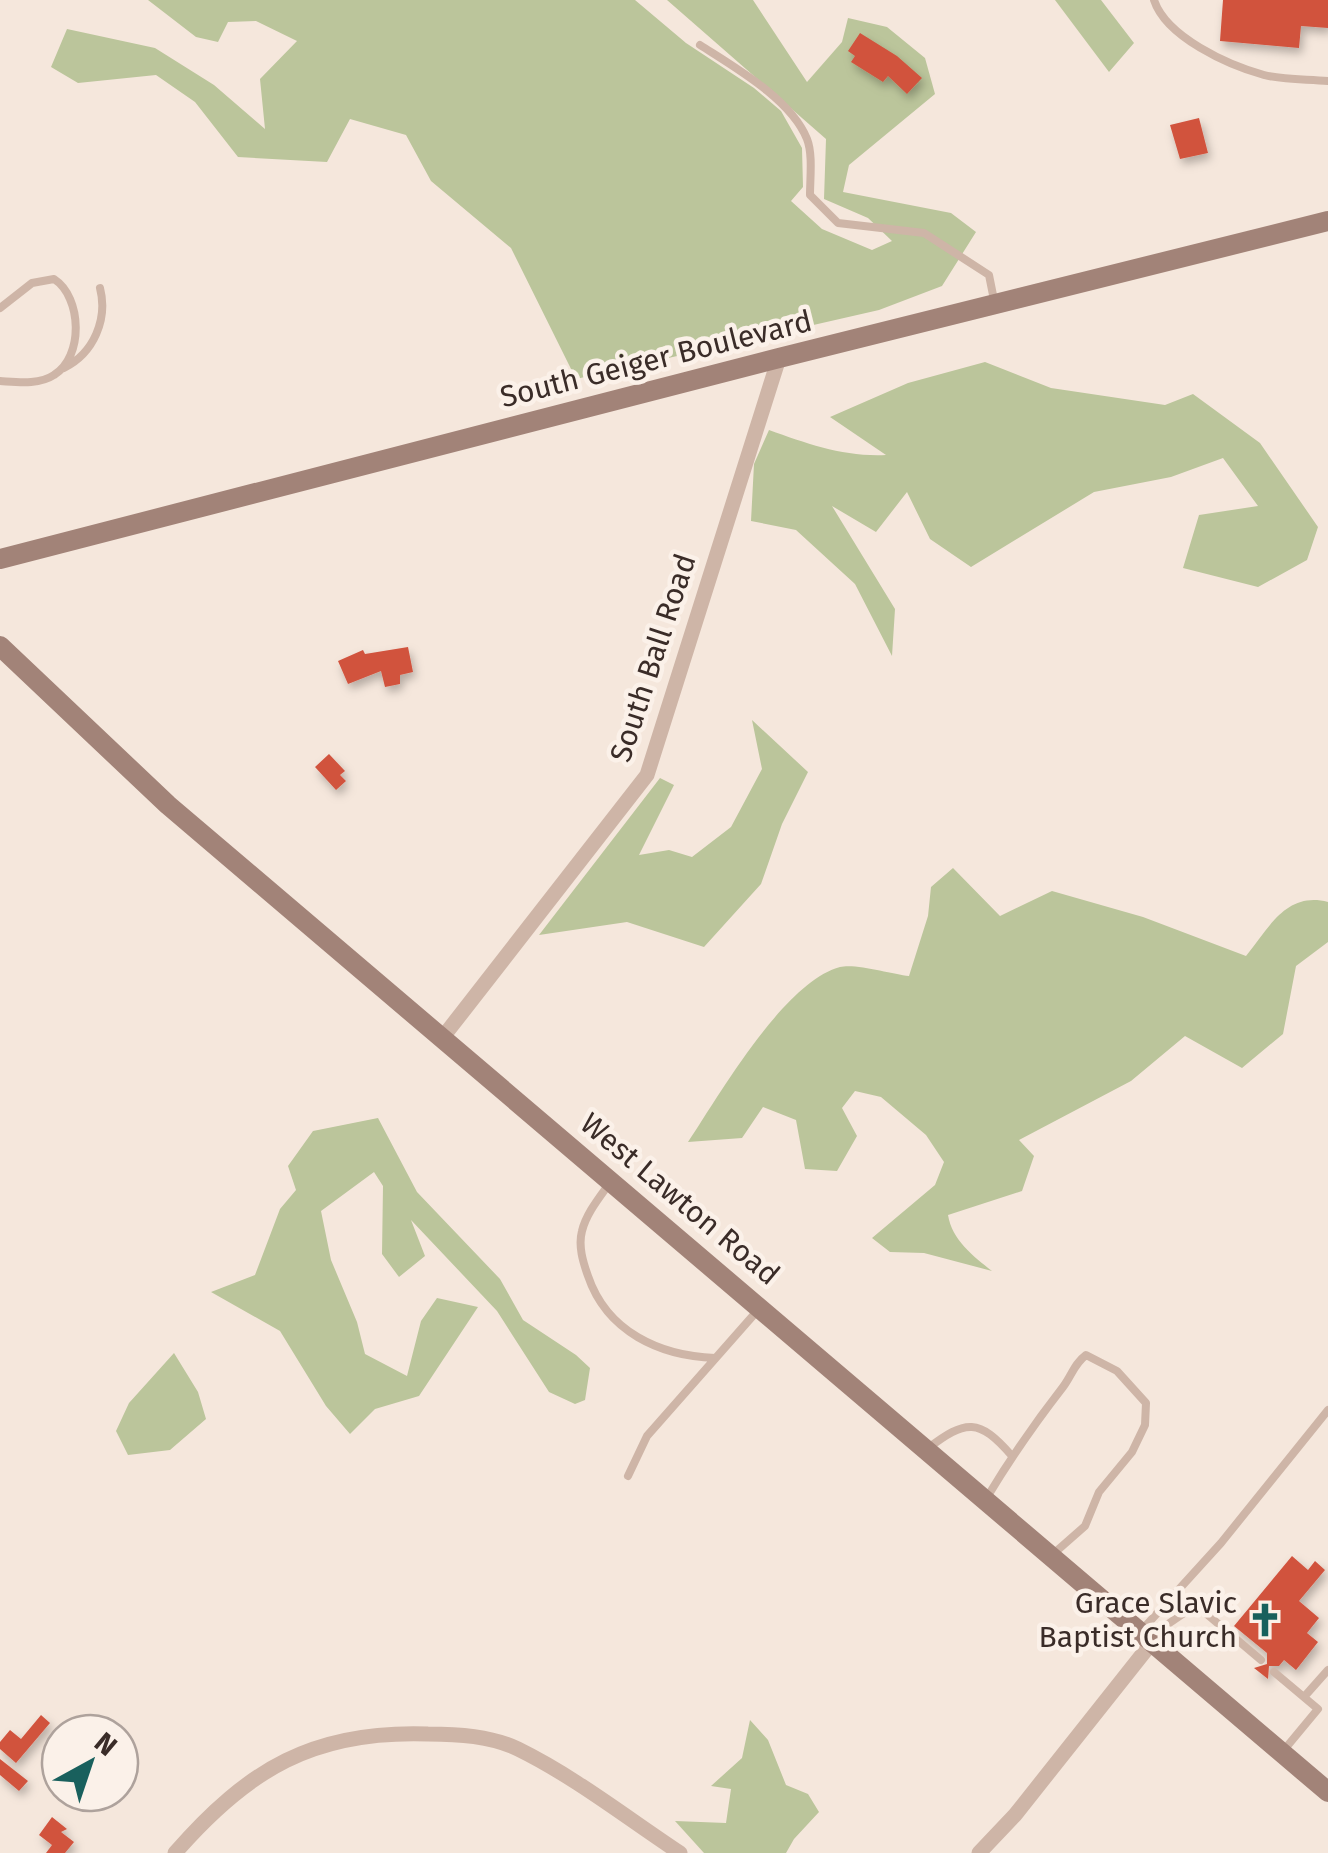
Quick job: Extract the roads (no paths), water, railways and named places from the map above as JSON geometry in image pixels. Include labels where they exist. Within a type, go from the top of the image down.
[{"type":"street","name":"South Geiger Boulevard","points":[[0,559],[778,358],[1328,222]]},
{"type":"street","name":"South Ball Road","points":[[443,1037],[648,775],[778,358]]},
{"type":"street","name":"West Lawton Road","points":[[0,646],[168,804],[1328,1792]]},
{"type":"street","points":[[979,1853],[1015,1815],[1148,1636]]},
{"type":"street","points":[[175,1853],[238,1789],[302,1752],[336,1741],[421,1733],[468,1735],[516,1748],[680,1853]]},
{"type":"lane","points":[[1154,0],[1158,14],[1193,44],[1265,76],[1328,80]]},
{"type":"lane","points":[[700,46],[765,90],[790,115],[808,140],[810,195],[838,223],[924,233],[989,275],[995,305]]},
{"type":"lane","points":[[0,308],[32,283],[54,279],[62,284],[70,294],[74,324],[64,368]]},
{"type":"lane","points":[[0,381],[40,381],[84,354],[103,315],[100,288]]},
{"type":"lane","points":[[612,1180],[582,1230],[582,1260],[593,1292],[619,1325],[634,1337],[680,1355],[715,1358]]},
{"type":"lane","points":[[628,1476],[647,1436],[761,1307]]},
{"type":"lane","points":[[986,1499],[1012,1456],[1066,1383],[1075,1363],[1086,1356],[1118,1371],[1146,1403],[1145,1425],[1132,1452],[1099,1492],[1085,1526],[1052,1555]]},
{"type":"lane","points":[[1148,1636],[1328,1410]]},
{"type":"lane","points":[[927,1448],[951,1430],[968,1425],[994,1436],[1012,1456]]},
{"type":"lane","points":[[1148,1636],[1196,1605],[1261,1660]]},
{"type":"lane","points":[[1304,1697],[1328,1670]]},
{"type":"lane","points":[[1274,1672],[1328,1718]]},
{"type":"lane","points":[[1282,1752],[1318,1708]]},
{"type":"place","name":"Grace Slavic Baptist Church","points":[[1265,1620]]}]
